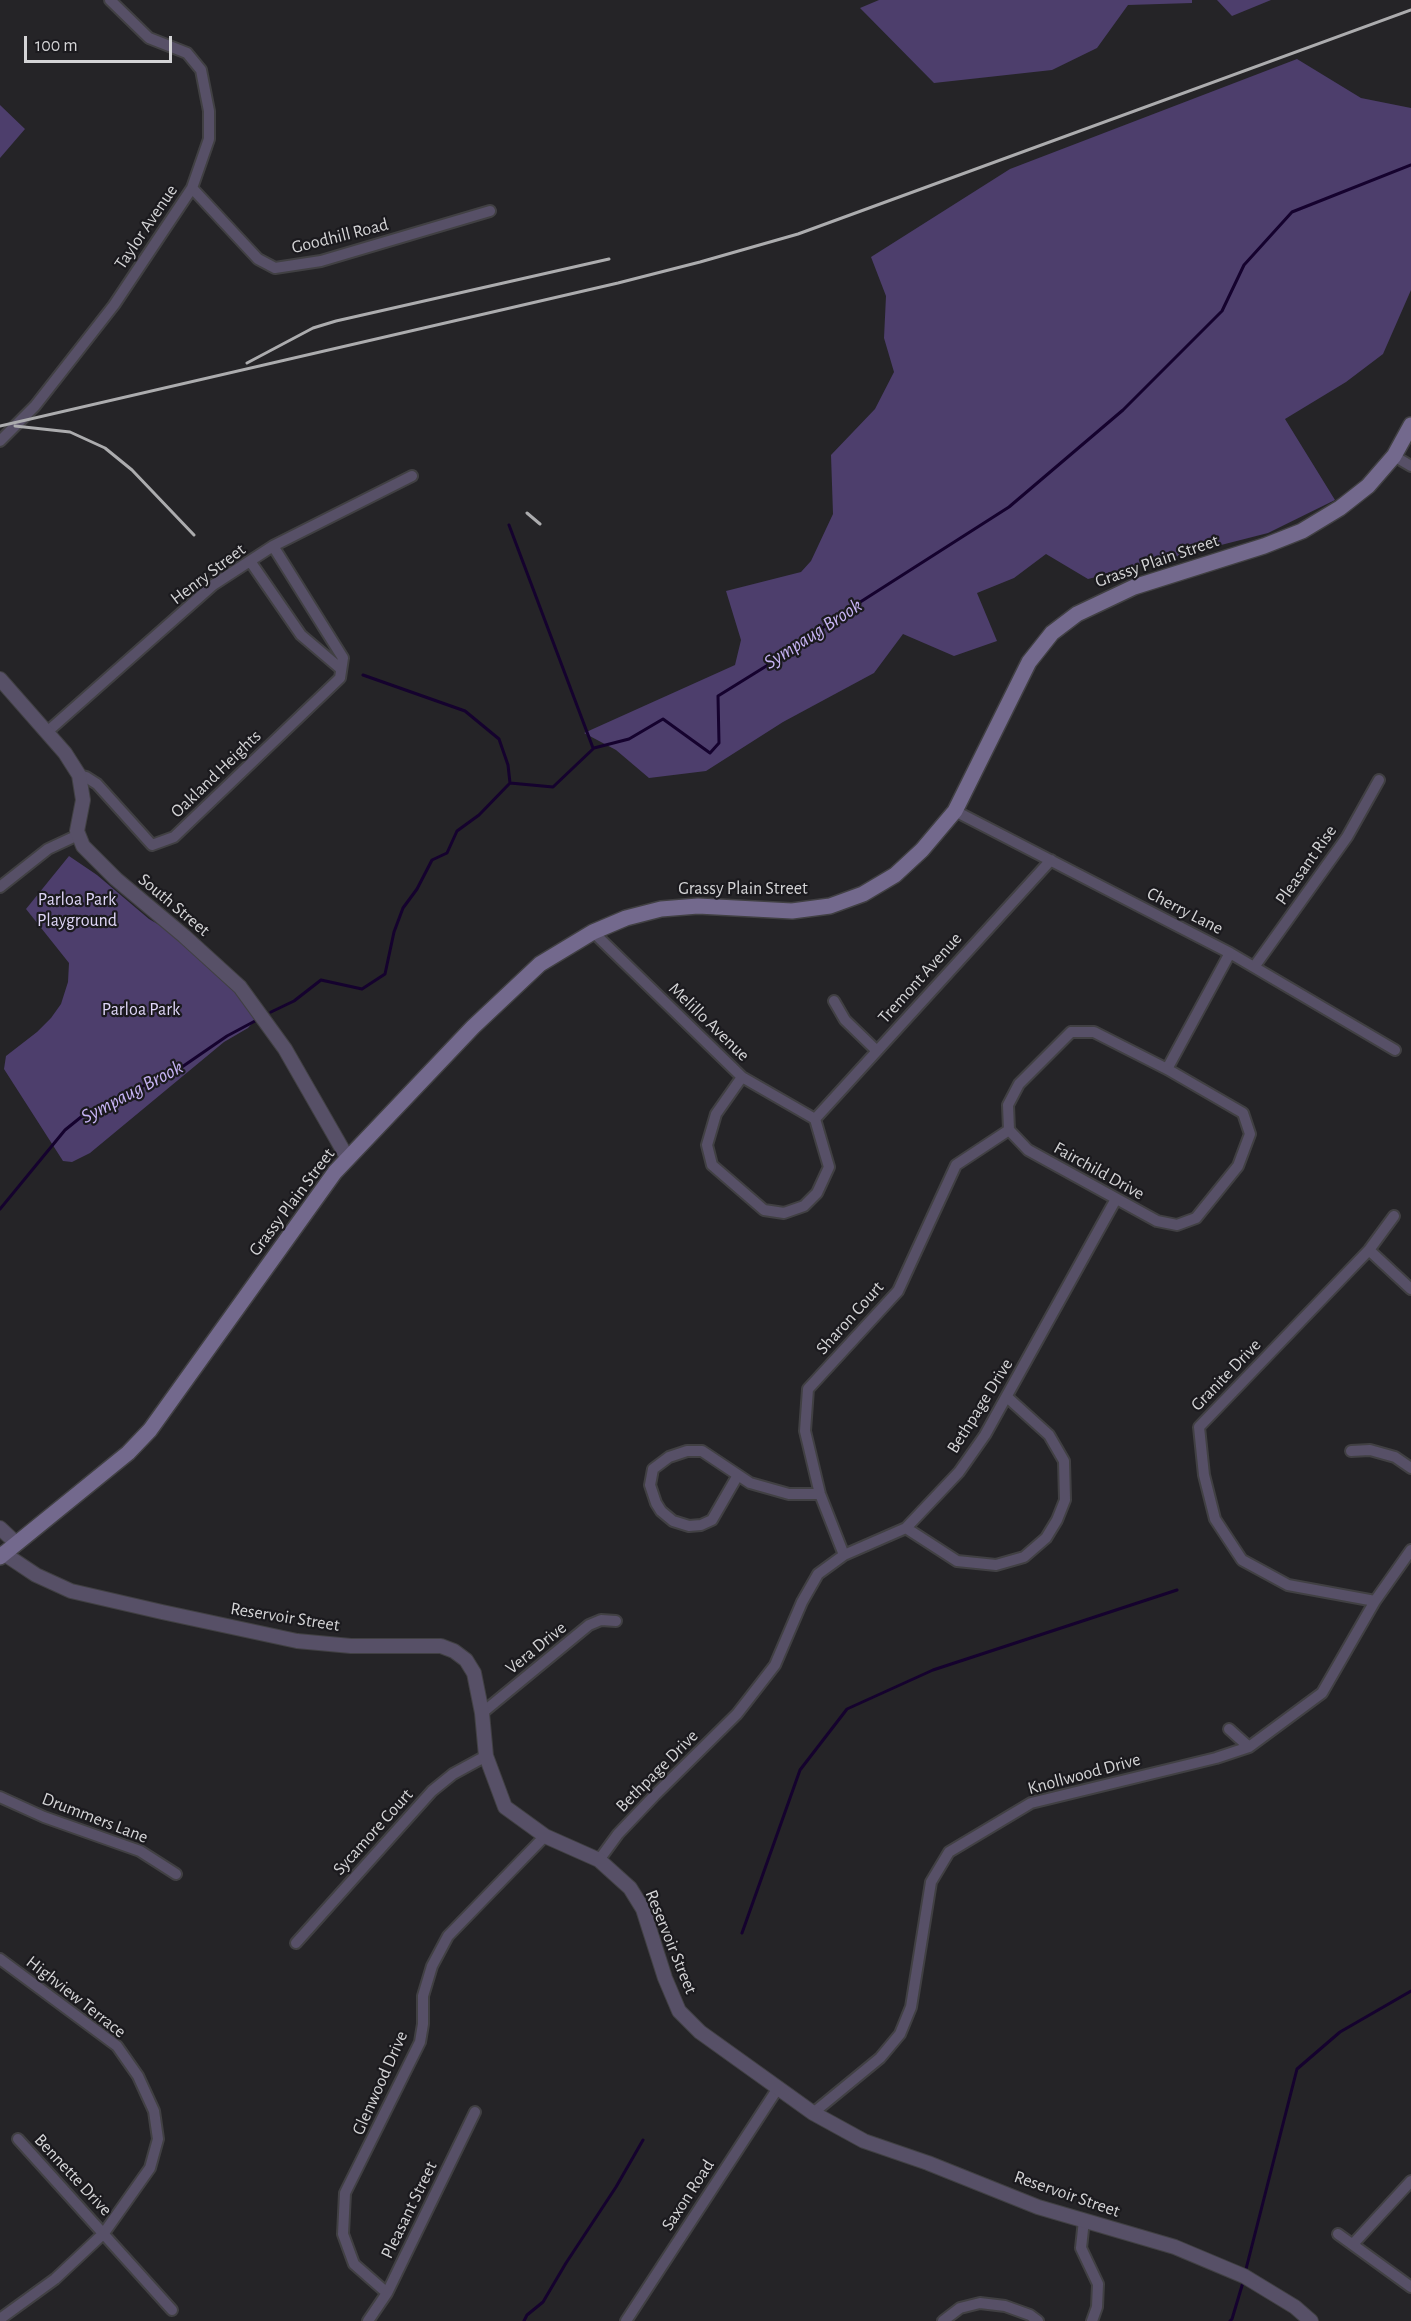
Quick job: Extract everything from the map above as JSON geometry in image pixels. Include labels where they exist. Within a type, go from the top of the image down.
[{"type":"main road","name":"Grassy Plain Street","points":[[2,1555],[110,1468],[150,1430],[335,1172],[507,993],[540,964],[593,932],[626,918],[661,909],[698,906],[792,911],[830,906],[862,894],[895,875],[921,850],[955,811],[1029,662],[1052,633],[1096,603],[1134,587],[1264,546],[1302,531],[1340,508],[1368,486],[1394,456],[1411,425]]},
{"type":"street","name":"Taylor Avenue","points":[[0,441],[35,406],[114,305],[192,188],[209,139],[209,111],[201,70],[187,53],[149,38],[110,0]]},
{"type":"street","name":"Goodhill Road","points":[[192,188],[258,259],[275,268],[321,261],[490,211]]},
{"type":"street","points":[[1394,456],[1411,466]]},
{"type":"street","name":"Henry Street","points":[[47,732],[213,585],[273,546],[412,476]]},
{"type":"street","points":[[273,546],[343,658],[341,669]]},
{"type":"street","points":[[250,561],[301,635],[341,669]]},
{"type":"street","name":"Oakland Heights","points":[[78,775],[97,784],[152,845],[174,837],[340,678],[341,669]]},
{"type":"street","points":[[0,679],[65,753],[78,775],[83,800],[78,835],[48,849],[0,887]]},
{"type":"street","name":"Pleasant Rise","points":[[1254,967],[1347,837],[1380,780]]},
{"type":"street","name":"Cherry Lane","points":[[955,811],[1230,952],[1395,1050]]},
{"type":"street","name":"South Street","points":[[78,835],[88,852],[116,879],[240,987],[285,1049],[348,1159]]},
{"type":"street","name":"Tremont Avenue","points":[[814,1119],[1051,860]]},
{"type":"street","name":"Melillo Avenue","points":[[593,932],[742,1077],[814,1119]]},
{"type":"street","points":[[1167,1069],[1230,952]]},
{"type":"street","points":[[834,1001],[845,1020],[877,1051]]},
{"type":"street","name":"Fairchild Drive","points":[[1071,1032],[1094,1032],[1167,1069],[1243,1113],[1250,1134],[1238,1166],[1197,1218],[1177,1224],[1157,1221],[1028,1150],[1009,1130],[1008,1105],[1019,1084],[1071,1032]]},
{"type":"street","points":[[742,1077],[716,1114],[707,1145],[712,1165],[764,1210],[784,1213],[804,1206],[817,1193],[829,1167],[814,1119]]},
{"type":"street","name":"Sharon Court","points":[[844,1555],[820,1494],[805,1431],[808,1389],[898,1292],[956,1165],[1009,1130]]},
{"type":"street","name":"Bethpage Drive","points":[[599,1860],[618,1834],[737,1714],[775,1665],[802,1602],[818,1574],[844,1555],[906,1528],[959,1472],[985,1435],[1007,1397],[1116,1199]]},
{"type":"street","name":"Granite Drive","points":[[1375,1601],[1287,1585],[1242,1560],[1215,1519],[1204,1475],[1199,1427],[1369,1250],[1394,1216]]},
{"type":"street","points":[[1369,1250],[1411,1288]]},
{"type":"street","points":[[906,1528],[957,1561],[996,1565],[1024,1557],[1046,1538],[1065,1500],[1064,1461],[1049,1436],[1007,1397]]},
{"type":"street","points":[[1351,1451],[1370,1450],[1395,1457],[1411,1468]]},
{"type":"street","points":[[738,1475],[712,1520],[701,1525],[689,1526],[673,1521],[661,1511],[650,1485],[653,1469],[669,1457],[687,1451],[702,1451],[738,1475],[750,1483],[789,1494],[820,1494]]},
{"type":"street","points":[[0,1528],[16,1543]]},
{"type":"street","name":"Knollwood Drive","points":[[813,2113],[880,2058],[900,2034],[912,2007],[931,1882],[949,1852],[1031,1803],[1216,1758],[1249,1747],[1322,1693],[1375,1601],[1411,1550]]},
{"type":"street","name":"Reservoir Street","points":[[2,1555],[36,1575],[71,1591],[297,1641],[351,1646],[441,1646],[454,1651],[466,1660],[474,1673],[482,1713],[486,1756],[505,1807],[544,1836],[599,1860],[630,1888],[643,1910],[665,1978],[679,2011],[700,2032],[813,2113],[864,2141],[928,2163],[1038,2207],[1175,2247],[1244,2276],[1295,2307],[1311,2321]]},
{"type":"street","name":"Vera Drive","points":[[482,1713],[589,1625],[601,1620],[616,1620]]},
{"type":"street","points":[[1229,1730],[1249,1747]]},
{"type":"street","name":"Sycamore Court","points":[[296,1943],[432,1791],[453,1774],[486,1756]]},
{"type":"street","name":"Drummers Lane","points":[[0,1797],[44,1817],[140,1851],[176,1874]]},
{"type":"street","name":"Glenwood Drive","points":[[387,2293],[354,2264],[343,2234],[345,2193],[420,2042],[423,2025],[423,1996],[432,1966],[448,1936],[544,1836]]},
{"type":"street","name":"Highview Terrace","points":[[0,1959],[117,2046],[138,2076],[154,2111],[158,2139],[150,2169],[104,2233],[55,2279],[1,2318]]},
{"type":"street","name":"Saxon Road","points":[[626,2321],[778,2088]]},
{"type":"street","name":"Pleasant Street","points":[[368,2321],[387,2293],[475,2112]]},
{"type":"street","name":"Bennette Drive","points":[[18,2139],[172,2310]]},
{"type":"street","points":[[1354,2244],[1411,2181]]},
{"type":"street","points":[[1084,2220],[1081,2248],[1098,2284],[1097,2307],[1092,2321]]},
{"type":"street","points":[[1338,2234],[1411,2287]]},
{"type":"street","points":[[943,2321],[960,2308],[980,2303],[1005,2306],[1030,2315],[1038,2321]]},
{"type":"green space","points":[[879,0],[1192,0],[1192,3],[1128,5],[1097,48],[1052,70],[934,83],[860,8]]},
{"type":"green space","points":[[1217,0],[1271,0],[1232,16]]},
{"type":"green space","points":[[1297,59],[1361,98],[1411,108],[1411,290],[1383,354],[1346,382],[1285,419],[1335,500],[1268,533],[1088,579],[1046,554],[1014,578],[977,593],[997,641],[954,656],[903,634],[874,673],[783,722],[706,771],[649,778],[616,750],[584,733],[735,665],[741,640],[726,591],[801,572],[811,561],[833,514],[831,455],[875,409],[894,372],[884,338],[886,296],[871,257],[1010,169]]},
{"type":"green space","points":[[0,105],[25,129],[0,158]]},
{"type":"green space","name":"Parloa Park","points":[[69,856],[97,875],[149,919],[173,933],[211,966],[256,1014],[255,1020],[248,1028],[224,1042],[90,1153],[72,1162],[63,1161],[4,1069],[6,1056],[51,1018],[61,1004],[68,982],[69,963],[26,909]]},
{"type":"waterway","name":"Sympaug Brook","points":[[271,1012],[294,1001],[321,980],[362,989],[385,974],[394,932],[403,908],[417,889],[432,860],[447,853],[457,831],[479,815],[510,783],[553,787],[594,748],[629,739],[663,719],[710,753],[719,743],[718,696],[1009,507],[1123,410],[1222,311],[1244,265],[1292,212],[1411,165]]},
{"type":"waterway","points":[[509,525],[593,748]]},
{"type":"waterway","points":[[363,675],[465,711],[499,739],[508,765],[510,783]]},
{"type":"waterway","name":"Sympaug Brook","points":[[0,1209],[65,1130],[86,1113],[179,1069],[227,1036],[255,1021]]},
{"type":"waterway","points":[[742,1933],[800,1770],[847,1709],[933,1670],[1177,1590]]},
{"type":"waterway","points":[[1245,2273],[1297,2069],[1340,2032],[1411,1991]]},
{"type":"waterway","points":[[524,2321],[527,2315],[543,2302],[643,2140]]},
{"type":"waterway","points":[[1230,2321],[1244,2279]]},
{"type":"railway","points":[[0,426],[618,283],[798,234],[1411,10]]},
{"type":"railway","points":[[247,363],[313,328],[336,321],[609,259]]},
{"type":"railway","points":[[15,426],[70,432],[105,448],[132,470],[194,535]]},
{"type":"railway","points":[[527,513],[540,524]]},
{"type":"park label","name":"Parloa Park Playground","points":[[77,910]]}]
